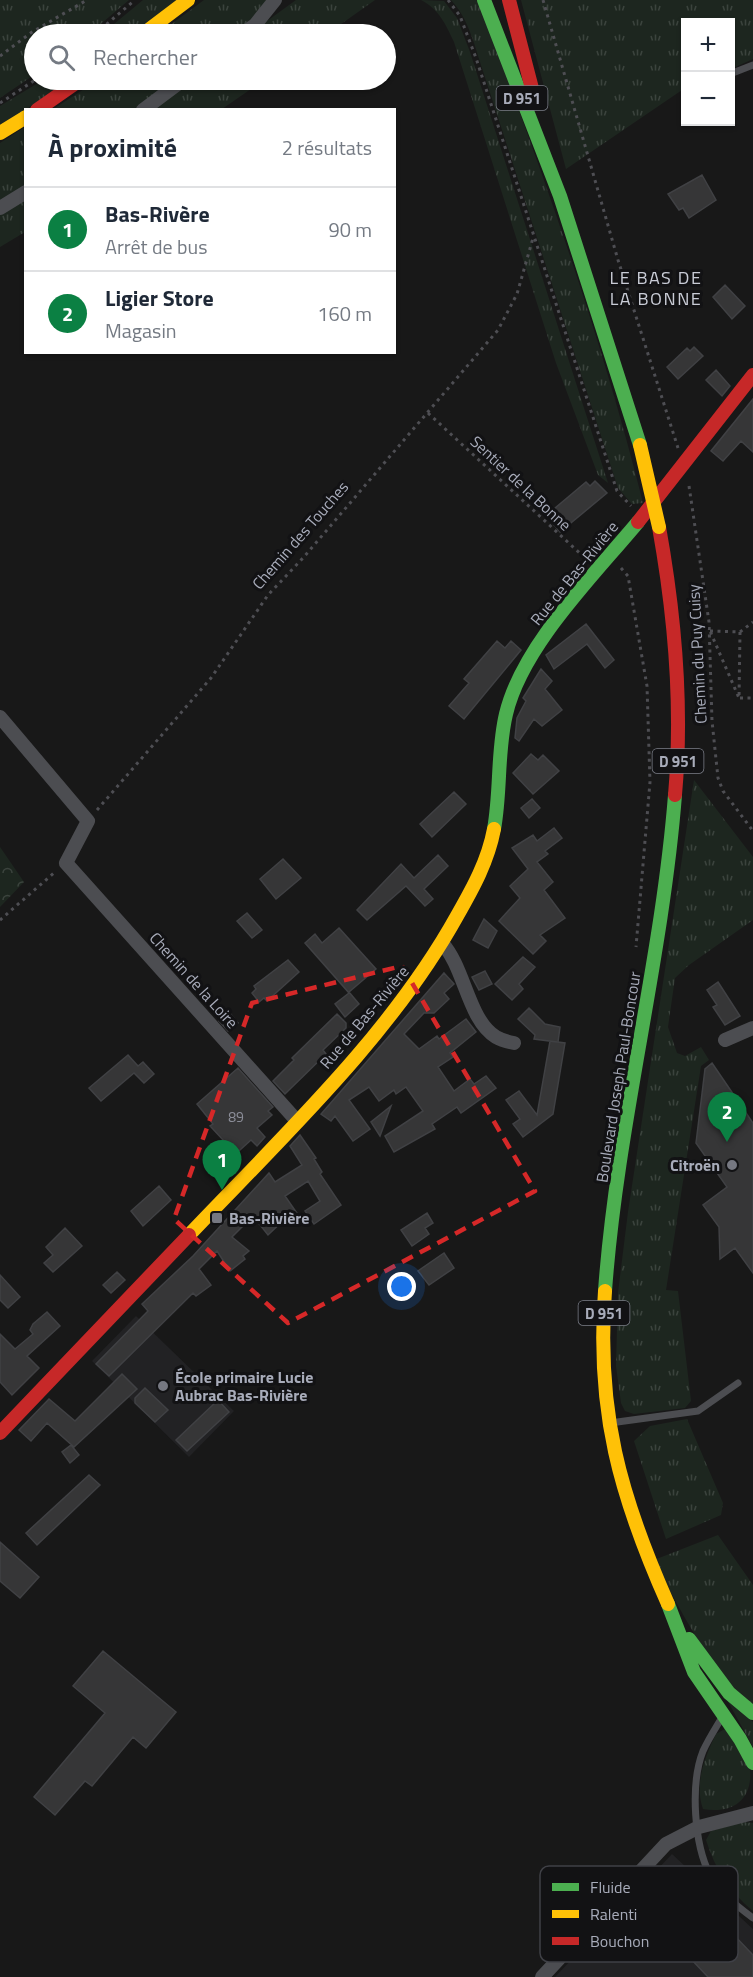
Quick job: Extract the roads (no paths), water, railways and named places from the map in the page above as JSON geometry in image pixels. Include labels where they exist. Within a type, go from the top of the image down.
[{"type":"main road","points":[[156,24],[188,0]]},
{"type":"main road","name":"D 951","points":[[484,0],[560,196]]},
{"type":"main road","name":"D 951","points":[[509,0],[560,196]]},
{"type":"main road","points":[[40,108],[66,90]]},
{"type":"main road","points":[[0,133],[24,118]]},
{"type":"main road","name":"Boulevard Joseph Paul-Boncour","points":[[560,196],[640,445],[659,527],[675,630],[678,764],[663,892],[611,1231],[603,1322],[603,1373],[607,1423],[631,1517],[676,1622],[693,1670],[753,1763]]},
{"type":"main road","name":"Rue de Bas-Rivière","points":[[0,1433],[297,1121],[398,1007],[442,943],[481,873],[492,840],[498,809],[500,746],[512,693],[541,640],[683,467],[753,375]]},
{"type":"main road","name":"Boulevard Joseph Paul-Boncour","points":[[676,1622],[729,1693],[753,1713]]},
{"type":"street","points":[[256,24],[274,0]]},
{"type":"street","points":[[146,108],[170,90]]},
{"type":"street","points":[[0,208],[24,193]]},
{"type":"street","name":"Chemin de la Loire","points":[[0,717],[88,821],[66,863],[297,1121]]},
{"type":"street","points":[[442,943],[452,954],[482,1024],[496,1037],[514,1043]]},
{"type":"street","points":[[725,1040],[753,1028]]},
{"type":"street","points":[[645,1866],[666,1844],[699,1827],[753,1813]]},
{"type":"street","points":[[542,1977],[556,1962]]},
{"type":"lane","points":[[735,72],[753,65]]},
{"type":"lane","points":[[607,1423],[698,1411],[738,1383]]},
{"type":"lane","points":[[707,1866],[701,1845],[695,1800],[697,1776],[703,1752],[723,1716]]},
{"type":"lane","points":[[738,1907],[753,1918]]},
{"type":"place","name":"Ligier Store","points":[[727,1142]]},
{"type":"place","name":"Citroën","points":[[732,1165]]},
{"type":"place","name":"Bas-Rivère","points":[[222,1190]]},
{"type":"place","name":"Bas-Rivière","points":[[217,1218]]},
{"type":"place","name":"École primaire Lucie Aubrac Bas-Rivière","points":[[163,1386]]},
{"type":"district","name":"LE BAS DE LA BONNE","points":[[656,287]]}]
